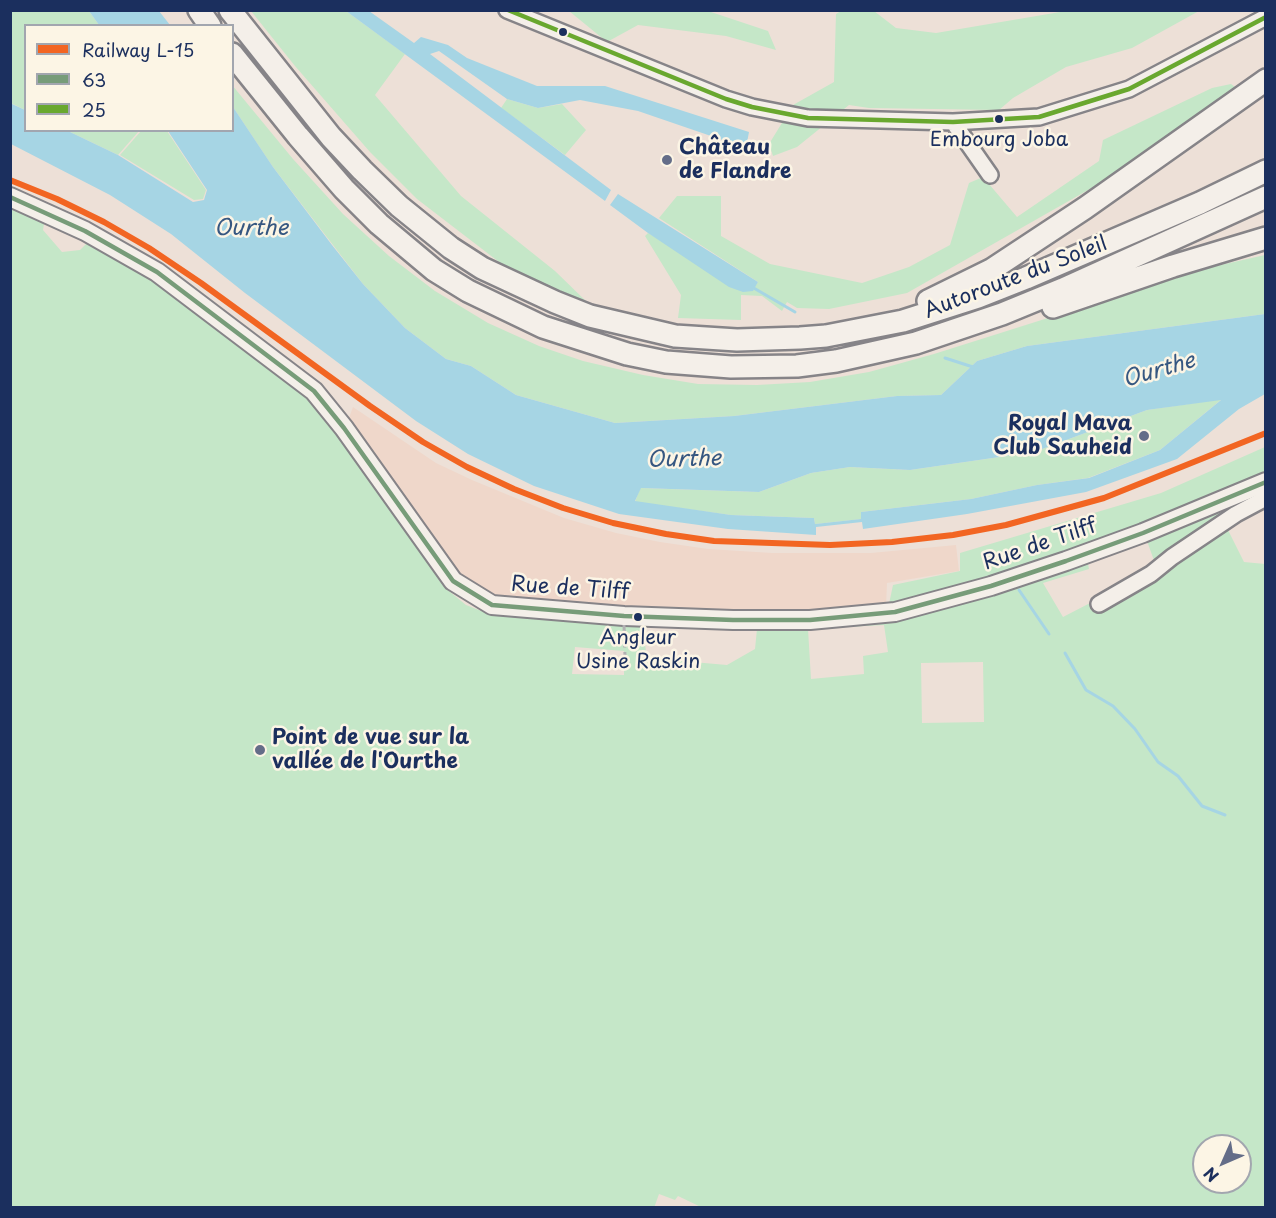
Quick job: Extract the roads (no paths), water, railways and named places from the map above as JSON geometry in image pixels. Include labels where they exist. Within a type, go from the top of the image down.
[{"type":"highway","points":[[199,10],[209,24]]},
{"type":"highway","name":"Autoroute du Soleil","points":[[230,10],[331,137],[399,206],[451,248],[482,268],[517,286],[590,316],[675,336],[737,340],[826,336],[935,312],[1016,282],[1190,207],[1266,171]]},
{"type":"highway","name":"Autoroute du Soleil","points":[[234,56],[298,136],[345,189],[378,224],[434,270],[468,291],[543,327],[627,354],[678,363],[731,367],[798,366],[836,362],[894,349],[1002,314],[1063,289],[1266,197]]},
{"type":"highway","points":[[892,322],[910,309],[991,270],[1085,208],[1266,80]]},
{"type":"highway","points":[[1002,314],[1053,307],[1173,266],[1266,238]]},
{"type":"main road","name":"Rue de Tilff","points":[[10,197],[85,231],[157,272],[314,391],[344,428],[453,581],[492,605],[624,616],[733,620],[810,620],[895,612],[991,586],[1066,561],[1143,533],[1266,482]]},
{"type":"street","points":[[507,10],[726,99],[752,107],[808,118],[953,122],[1039,117],[1129,89],[1266,17]]},
{"type":"street","points":[[953,122],[990,175]]},
{"type":"street","points":[[1099,604],[1152,574],[1236,514],[1266,498]]},
{"type":"water","points":[[89,11],[159,11],[169,24],[98,24]]},
{"type":"water","points":[[346,11],[369,11],[414,43],[421,37],[448,45],[467,58],[537,86],[605,86],[749,132],[746,148],[638,111],[580,100],[538,108],[507,99],[439,51],[430,54],[611,190],[605,201]]},
{"type":"water","name":"Ourthe","points":[[10,103],[24,110],[24,132],[70,132],[118,155],[193,202],[204,200],[207,190],[169,132],[234,132],[234,108],[273,167],[332,245],[363,284],[405,328],[446,359],[471,366],[516,395],[615,423],[734,416],[897,396],[941,395],[977,361],[1027,346],[1265,314],[1265,394],[1239,409],[1177,459],[1086,492],[967,514],[863,529],[862,522],[816,527],[816,535],[728,529],[619,514],[534,486],[468,454],[416,421],[245,293],[171,234],[110,195],[11,144]],"holes":[[[1221,400],[1160,450],[1089,478],[1037,485],[971,499],[861,512],[861,519],[815,524],[814,518],[731,515],[635,501],[641,488],[759,492],[811,473],[850,467],[910,470],[1034,452],[1147,410]]]},
{"type":"water","points":[[618,194],[758,282],[753,291],[743,292],[729,287],[648,233],[610,205]]},
{"type":"waterway","points":[[752,287],[795,312]]},
{"type":"waterway","points":[[945,358],[973,367]]},
{"type":"waterway","points":[[1019,590],[1049,634]]},
{"type":"waterway","points":[[1065,653],[1086,690],[1113,706],[1135,729],[1158,762],[1178,776],[1202,806],[1225,815]]},
{"type":"railway","points":[[624,625],[625,657]]},
{"type":"rail line","name":"L-15","points":[[10,180],[57,199],[149,248],[370,406],[423,442],[467,467],[563,508],[613,523],[666,534],[714,541],[830,545],[892,542],[953,535],[1006,525],[1104,498],[1266,433]]},
{"type":"place","name":"Embourg Joba","points":[[999,119]]},
{"type":"place","name":"Château de Flandre","points":[[667,160]]},
{"type":"place","name":"Royal Mava Club Sauheid","points":[[1144,436]]},
{"type":"place","name":"Angleur Usine Raskin","points":[[638,617]]},
{"type":"place","name":"Point de vue sur la vallée de l'Ourthe","points":[[260,750]]}]
